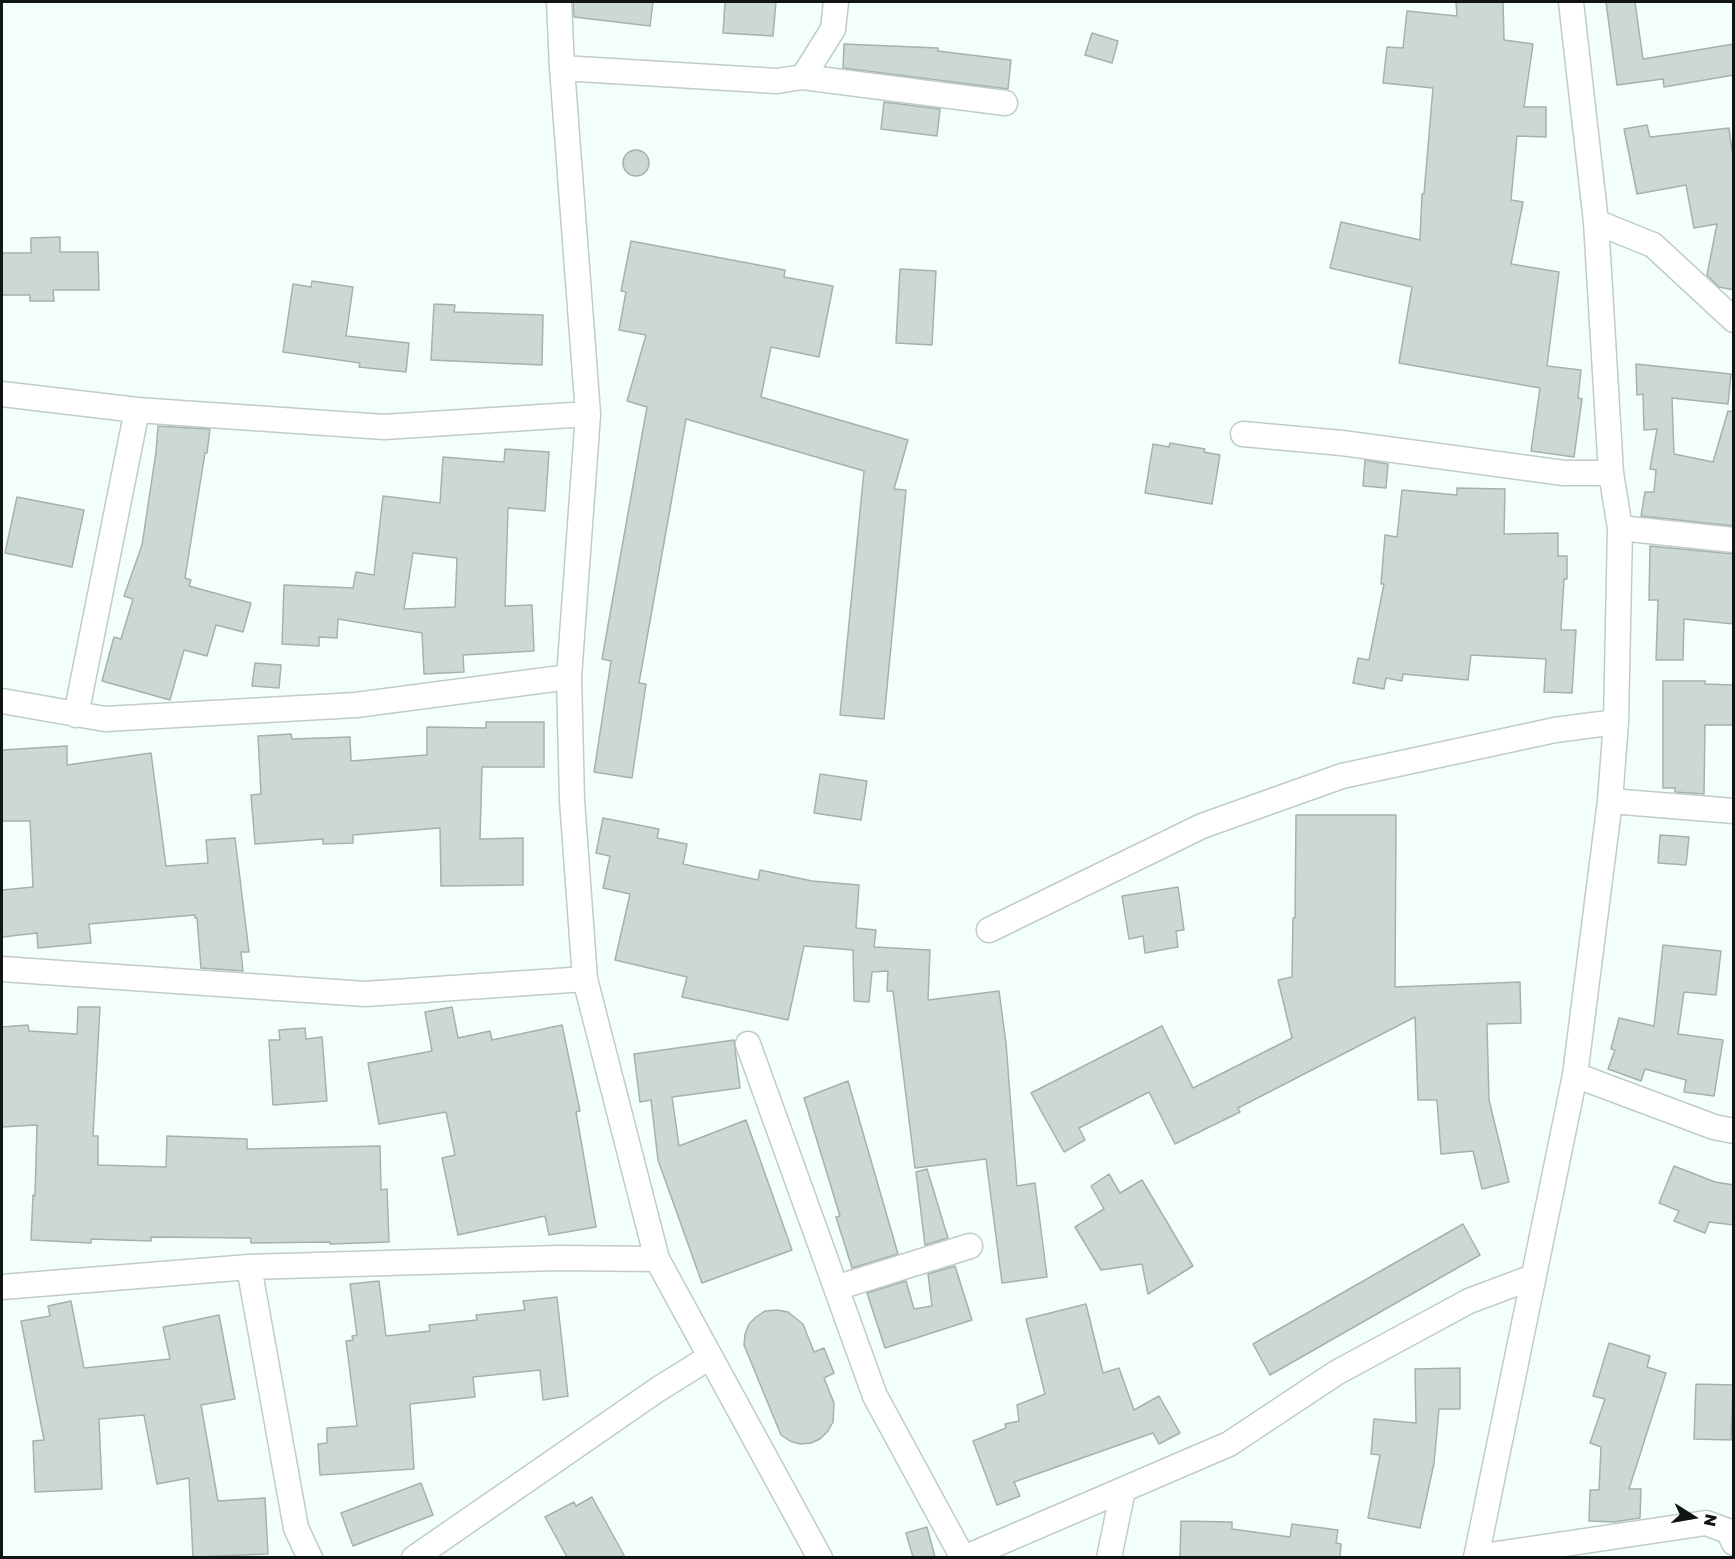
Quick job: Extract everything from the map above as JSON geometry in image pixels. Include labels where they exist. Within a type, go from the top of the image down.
[{"type":"street","points":[[559,2],[588,414],[569,677],[572,800],[585,979],[657,1259],[820,1557]]},
{"type":"street","points":[[802,77],[833,29],[836,2]]},
{"type":"street","points":[[1571,2],[1596,222],[1611,473],[1620,528],[1616,722],[1610,801],[1575,1075],[1476,1557],[1706,1523],[1728,1532],[1734,1543]]},
{"type":"street","points":[[562,68],[777,81],[802,77],[1005,103]]},
{"type":"street","points":[[1596,222],[1653,245],[1734,320]]},
{"type":"street","points":[[2,394],[137,410],[384,427],[588,414]]},
{"type":"street","points":[[76,715],[137,410]]},
{"type":"street","points":[[1243,434],[1342,443],[1564,473],[1611,473]]},
{"type":"street","points":[[1620,528],[1734,540]]},
{"type":"street","points":[[2,701],[105,719],[356,705],[569,677]]},
{"type":"street","points":[[989,930],[1202,826],[1342,776],[1556,730],[1616,722]]},
{"type":"street","points":[[1610,801],[1734,811]]},
{"type":"street","points":[[2,969],[365,994],[585,979]]},
{"type":"street","points":[[748,1044],[875,1396],[963,1557],[1229,1444],[1336,1373],[1470,1301],[1533,1277]]},
{"type":"street","points":[[1575,1075],[1714,1127],[1734,1131]]},
{"type":"street","points":[[836,1288],[970,1246]]},
{"type":"street","points":[[2,1287],[249,1267],[558,1258],[657,1259]]},
{"type":"street","points":[[249,1267],[296,1528],[310,1557]]},
{"type":"street","points":[[414,1557],[657,1390],[710,1357]]},
{"type":"street","points":[[1109,1557],[1123,1490]]},
{"type":"building","points":[[573,2],[653,2],[650,26],[574,17]]},
{"type":"building","points":[[725,2],[776,2],[773,36],[723,33]]},
{"type":"building","points":[[1456,2],[1503,2],[1504,40],[1533,44],[1524,107],[1546,107],[1546,137],[1517,136],[1511,200],[1523,202],[1511,264],[1559,272],[1547,366],[1581,370],[1578,398],[1582,399],[1574,457],[1531,451],[1540,388],[1399,363],[1412,287],[1330,268],[1341,222],[1420,240],[1422,194],[1424,194],[1433,88],[1383,83],[1387,47],[1403,48],[1407,11],[1457,16]]},
{"type":"building","points":[[1606,2],[1635,2],[1643,59],[1734,44],[1734,75],[1664,87],[1663,79],[1617,85]]},
{"type":"building","points":[[1092,33],[1118,41],[1112,63],[1085,55]]},
{"type":"building","points":[[844,44],[938,48],[938,51],[1011,60],[1008,89],[843,68]]},
{"type":"building","points":[[884,102],[940,109],[937,136],[881,129]]},
{"type":"building","points":[[1647,125],[1650,137],[1729,128],[1734,165],[1734,290],[1719,287],[1707,275],[1717,224],[1694,228],[1686,185],[1637,194],[1624,129]]},
{"type":"building","points":[[636,150],[645,154],[649,163],[645,172],[636,176],[627,172],[623,163],[627,154]]},
{"type":"building","points":[[60,237],[60,252],[98,252],[99,290],[53,290],[54,301],[30,301],[30,295],[2,295],[2,253],[31,253],[31,238]]},
{"type":"building","points":[[631,241],[785,270],[784,277],[833,286],[819,357],[771,347],[761,397],[908,440],[894,489],[906,490],[884,719],[840,715],[864,471],[686,419],[639,683],[646,684],[632,778],[594,772],[611,661],[602,659],[647,407],[627,401],[646,335],[619,330],[626,292],[621,291]]},
{"type":"building","points":[[900,269],[936,271],[932,345],[896,343]]},
{"type":"building","points":[[312,281],[353,287],[346,336],[409,343],[406,372],[359,367],[360,363],[283,352],[293,284],[311,287]]},
{"type":"building","points":[[434,304],[455,305],[454,312],[543,315],[542,365],[431,360]]},
{"type":"building","points":[[1636,364],[1731,374],[1728,404],[1672,398],[1674,454],[1713,462],[1728,411],[1734,412],[1734,526],[1641,516],[1645,492],[1654,492],[1656,470],[1650,469],[1657,429],[1644,430],[1643,394],[1637,395]]},
{"type":"building","points":[[158,426],[210,429],[185,578],[191,580],[189,586],[251,603],[243,632],[216,625],[207,656],[184,650],[170,700],[102,681],[114,637],[121,639],[133,599],[124,596],[142,545]]},
{"type":"building","points":[[1170,443],[1205,449],[1204,452],[1220,455],[1212,504],[1145,493],[1153,444],[1169,447]]},
{"type":"building","points":[[505,449],[549,452],[545,511],[508,508],[505,606],[532,605],[534,651],[463,655],[464,672],[424,674],[422,633],[338,619],[337,638],[319,637],[319,646],[282,644],[284,585],[353,588],[356,572],[374,575],[383,496],[440,503],[443,457],[504,462]],"holes":[[[413,553],[457,558],[455,607],[404,609]]]},
{"type":"building","points":[[1365,460],[1388,464],[1386,488],[1363,486]]},
{"type":"building","points":[[1457,488],[1505,489],[1504,534],[1558,533],[1558,556],[1567,556],[1567,579],[1564,579],[1561,630],[1576,630],[1572,693],[1544,692],[1546,659],[1471,655],[1468,680],[1403,674],[1402,681],[1386,678],[1384,689],[1353,683],[1358,658],[1369,660],[1384,584],[1381,584],[1385,535],[1397,537],[1402,490],[1457,495]]},
{"type":"building","points":[[17,497],[84,510],[72,567],[5,553]]},
{"type":"building","points":[[1650,546],[1734,554],[1734,624],[1684,619],[1683,660],[1656,660],[1658,600],[1649,600]]},
{"type":"building","points":[[255,663],[281,665],[279,688],[252,686]]},
{"type":"building","points":[[1663,681],[1705,681],[1705,684],[1734,685],[1734,725],[1705,725],[1704,794],[1675,792],[1675,788],[1663,788]]},
{"type":"building","points":[[486,722],[544,722],[544,767],[482,767],[480,839],[523,838],[523,885],[441,886],[440,828],[353,835],[353,843],[323,844],[323,839],[255,844],[251,795],[261,794],[258,736],[291,734],[292,739],[350,737],[351,761],[427,755],[427,727],[486,728]]},
{"type":"building","points":[[67,746],[67,765],[151,753],[166,866],[208,863],[206,840],[235,838],[249,952],[241,952],[243,971],[201,968],[195,915],[89,924],[91,943],[38,948],[37,933],[2,937],[2,890],[33,887],[30,821],[2,821],[2,750]]},
{"type":"building","points":[[820,774],[867,781],[861,820],[814,813]]},
{"type":"building","points":[[1296,815],[1396,815],[1395,987],[1520,982],[1521,1023],[1487,1024],[1489,1100],[1509,1182],[1482,1189],[1473,1151],[1441,1154],[1437,1100],[1418,1100],[1415,1017],[1238,1108],[1240,1112],[1175,1144],[1149,1092],[1079,1128],[1085,1140],[1064,1152],[1031,1093],[1162,1026],[1193,1088],[1292,1038],[1278,980],[1292,977]]},
{"type":"building","points":[[603,818],[659,829],[657,838],[687,844],[683,864],[758,880],[760,870],[812,881],[859,885],[856,928],[876,930],[874,947],[930,950],[928,1000],[999,991],[1006,1043],[1017,1186],[1035,1183],[1047,1277],[1002,1283],[986,1159],[915,1168],[893,991],[887,991],[888,971],[872,972],[869,1002],[854,1001],[853,950],[804,946],[788,1020],[682,997],[687,977],[615,960],[630,894],[603,888],[610,856],[596,853]]},
{"type":"building","points":[[1660,835],[1689,837],[1686,865],[1658,863]]},
{"type":"building","points":[[1178,887],[1184,930],[1176,931],[1178,947],[1145,953],[1143,936],[1129,939],[1122,896]]},
{"type":"building","points":[[1663,945],[1721,951],[1716,995],[1684,992],[1678,1034],[1723,1040],[1714,1096],[1684,1092],[1686,1080],[1645,1069],[1641,1081],[1608,1069],[1615,1050],[1611,1049],[1619,1018],[1654,1026]]},
{"type":"building","points":[[78,1007],[100,1007],[93,1136],[98,1136],[98,1165],[166,1167],[167,1136],[247,1139],[247,1149],[380,1146],[381,1190],[387,1189],[389,1242],[251,1243],[251,1238],[151,1237],[151,1241],[91,1239],[91,1243],[31,1240],[37,1125],[2,1127],[2,1027],[28,1025],[29,1031],[77,1034]]},
{"type":"building","points":[[452,1007],[458,1038],[490,1031],[492,1040],[562,1025],[580,1111],[576,1112],[596,1227],[549,1235],[545,1216],[458,1235],[442,1158],[455,1155],[446,1112],[379,1124],[368,1063],[432,1051],[425,1012]]},
{"type":"building","points":[[305,1028],[306,1039],[322,1037],[327,1101],[273,1105],[269,1040],[280,1040],[279,1030]]},
{"type":"building","points":[[734,1040],[740,1088],[672,1097],[679,1146],[746,1120],[792,1250],[702,1283],[658,1160],[651,1100],[640,1102],[634,1054]]},
{"type":"building","points":[[848,1081],[898,1254],[852,1268],[836,1217],[840,1216],[804,1098]]},
{"type":"building","points":[[1674,1166],[1715,1182],[1734,1185],[1734,1225],[1709,1222],[1705,1233],[1674,1221],[1679,1211],[1659,1203]]},
{"type":"building","points":[[927,1169],[948,1238],[925,1245],[916,1172]]},
{"type":"building","points":[[1109,1174],[1120,1193],[1142,1180],[1193,1266],[1148,1294],[1142,1264],[1101,1270],[1075,1227],[1104,1209],[1091,1186]]},
{"type":"building","points":[[1463,1224],[1480,1255],[1270,1375],[1253,1344]]},
{"type":"building","points":[[955,1266],[972,1320],[885,1348],[867,1293],[906,1281],[914,1309],[932,1306],[928,1274]]},
{"type":"building","points":[[379,1281],[386,1336],[430,1331],[429,1325],[477,1320],[476,1315],[525,1310],[523,1301],[557,1297],[568,1396],[543,1400],[540,1370],[473,1377],[475,1397],[410,1404],[414,1469],[320,1475],[318,1444],[327,1443],[327,1428],[357,1426],[346,1341],[353,1340],[352,1336],[357,1335],[350,1284]]},
{"type":"building","points":[[71,1301],[84,1368],[170,1359],[163,1327],[219,1315],[235,1399],[201,1405],[218,1501],[265,1498],[268,1554],[193,1557],[189,1478],[157,1484],[144,1415],[99,1419],[102,1489],[35,1492],[33,1441],[44,1440],[21,1321],[50,1316],[48,1306]]},
{"type":"building","points":[[1086,1304],[1103,1373],[1119,1368],[1134,1410],[1159,1396],[1180,1433],[1159,1444],[1153,1433],[1014,1482],[1020,1496],[997,1505],[973,1441],[1006,1428],[1005,1424],[1019,1421],[1017,1405],[1045,1394],[1026,1319]]},
{"type":"building","points":[[765,1311],[788,1312],[803,1324],[814,1352],[824,1348],[834,1373],[824,1378],[834,1403],[833,1422],[820,1439],[811,1443],[800,1444],[781,1435],[744,1345],[749,1324]]},
{"type":"building","points":[[1609,1343],[1650,1356],[1647,1367],[1666,1373],[1629,1489],[1641,1489],[1640,1518],[1614,1522],[1589,1521],[1590,1490],[1599,1490],[1601,1447],[1590,1443],[1605,1399],[1593,1396]]},
{"type":"building","points":[[1460,1368],[1460,1409],[1439,1409],[1434,1463],[1420,1528],[1368,1518],[1380,1455],[1371,1454],[1374,1419],[1416,1423],[1415,1369]]},
{"type":"building","points":[[1696,1384],[1733,1385],[1731,1440],[1694,1439]]},
{"type":"building","points":[[421,1483],[433,1515],[353,1546],[341,1513]]},
{"type":"building","points":[[592,1497],[625,1557],[567,1557],[545,1517],[574,1502],[576,1506]]},
{"type":"building","points":[[1181,1521],[1232,1522],[1232,1529],[1290,1537],[1292,1524],[1338,1530],[1336,1543],[1341,1544],[1340,1557],[1180,1557]]},
{"type":"building","points":[[927,1527],[935,1557],[913,1557],[906,1533]]}]
